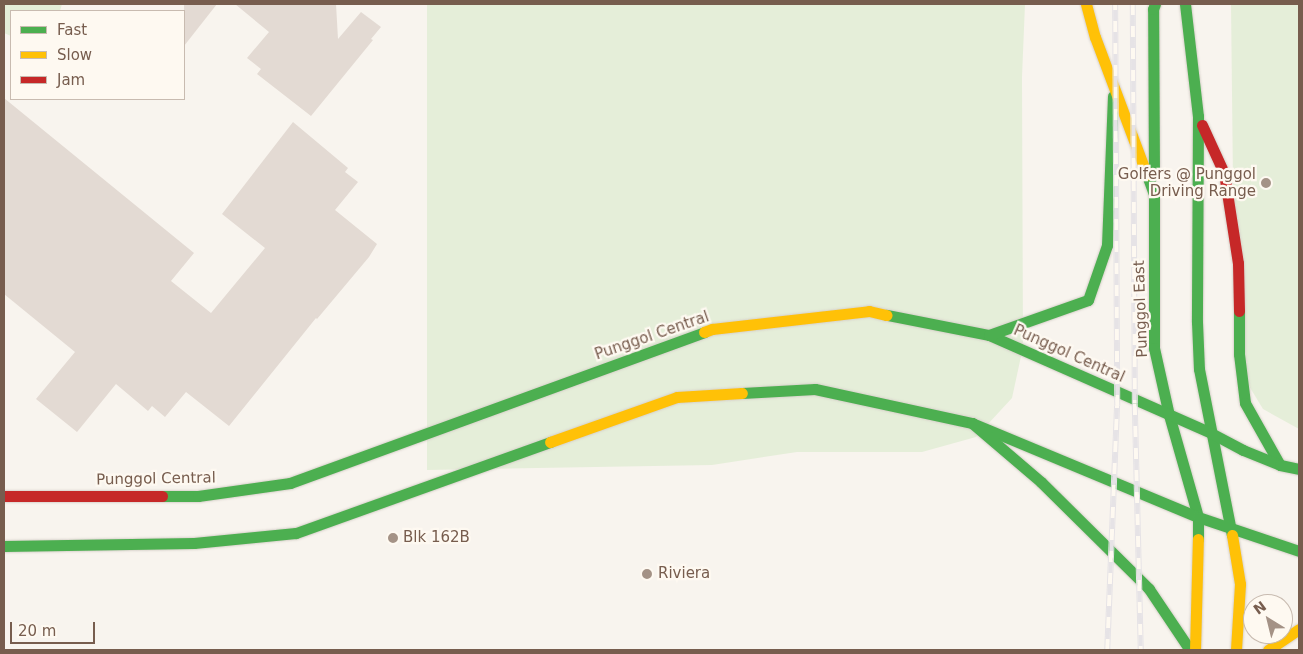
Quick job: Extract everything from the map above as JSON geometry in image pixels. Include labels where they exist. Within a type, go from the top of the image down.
[{"type":"main road","name":"Punggol East","points":[[1086,4],[1095,37],[1114,82],[1154,194],[1154,348],[1169,415],[1198,517],[1195,650]]},
{"type":"main road","points":[[1154,194],[1155,4]]},
{"type":"main road","points":[[1185,4],[1198,116],[1196,322],[1199,369],[1231,527],[1240,584],[1236,650]]},
{"type":"main road","points":[[989,335],[1088,300],[1107,245],[1114,82]]},
{"type":"main road","points":[[1198,116],[1224,173],[1238,263],[1239,354],[1245,403],[1280,465]]},
{"type":"main road","name":"Punggol Central","points":[[4,496],[198,496],[290,483],[712,329],[869,311],[989,335],[1211,433],[1244,450],[1280,465],[1299,469]]},
{"type":"main road","points":[[4,546],[194,543],[296,533],[678,397],[815,389],[972,424],[1198,517],[1299,551]]},
{"type":"main road","points":[[972,424],[1041,482],[1149,589],[1190,650]]},
{"type":"main road","points":[[1268,650],[1299,629]]},
{"type":"green space","points":[[4,4],[62,4],[60,10],[10,10],[10,36],[4,33]]},
{"type":"green space","points":[[427,4],[1025,4],[1022,77],[1023,347],[1012,398],[976,437],[922,452],[797,452],[712,465],[427,470]]},
{"type":"green space","name":"Golfers @ Punggol Driving Range","points":[[1231,4],[1299,4],[1299,429],[1263,409],[1235,363]]},
{"type":"building","points":[[184,4],[217,4],[185,45],[185,10]]},
{"type":"building","points":[[235,4],[336,4],[338,39],[361,12],[381,27],[371,39],[373,40],[311,116],[257,74],[261,69],[247,58],[269,32]]},
{"type":"building","points":[[4,98],[194,253],[171,281],[211,313],[265,248],[222,214],[293,122],[348,168],[345,172],[358,182],[335,210],[377,244],[369,257],[316,318],[229,426],[186,392],[165,417],[152,406],[148,411],[116,384],[77,432],[36,399],[75,352],[4,294]]},
{"type":"railway","points":[[1107,650],[1117,406],[1115,4]]},
{"type":"railway","points":[[1133,4],[1135,404],[1141,650]]},
{"type":"traffic: fast","points":[[1154,175],[1153,9],[1155,4]]},
{"type":"traffic: fast","points":[[1185,4],[1198,116],[1197,322],[1199,369],[1232,535]]},
{"type":"traffic: fast","points":[[989,335],[1088,300],[1107,245],[1113,96]]},
{"type":"traffic: fast","points":[[1147,175],[1154,194],[1154,348],[1169,415],[1198,517],[1198,539]]},
{"type":"traffic: fast","points":[[1239,311],[1239,354],[1245,403],[1280,465]]},
{"type":"traffic: fast","points":[[887,315],[989,335],[1211,433],[1243,450],[1280,465],[1299,469]]},
{"type":"traffic: fast","points":[[162,496],[198,496],[290,483],[704,332]]},
{"type":"traffic: fast","points":[[742,393],[815,389],[972,423],[1198,517],[1299,551]]},
{"type":"traffic: fast","points":[[972,423],[1041,482],[1149,589],[1190,650]]},
{"type":"traffic: fast","points":[[4,546],[194,543],[296,533],[550,442]]},
{"type":"traffic: slow","points":[[1086,4],[1095,37],[1147,175]]},
{"type":"traffic: slow","points":[[704,332],[712,329],[869,311],[887,315]]},
{"type":"traffic: slow","points":[[550,442],[677,397],[742,393]]},
{"type":"traffic: slow","points":[[1232,535],[1240,584],[1236,650]]},
{"type":"traffic: slow","points":[[1195,650],[1198,539]]},
{"type":"traffic: slow","points":[[1268,650],[1299,629]]},
{"type":"traffic: jam","points":[[1202,125],[1224,173],[1238,263],[1239,311]]},
{"type":"traffic: jam","points":[[4,496],[162,496]]},
{"type":"place","name":"Golfers @ Punggol Driving Range","points":[[1266,183]]},
{"type":"place","name":"Blk 162B","points":[[393,538]]},
{"type":"place","name":"Riviera","points":[[647,574]]}]
